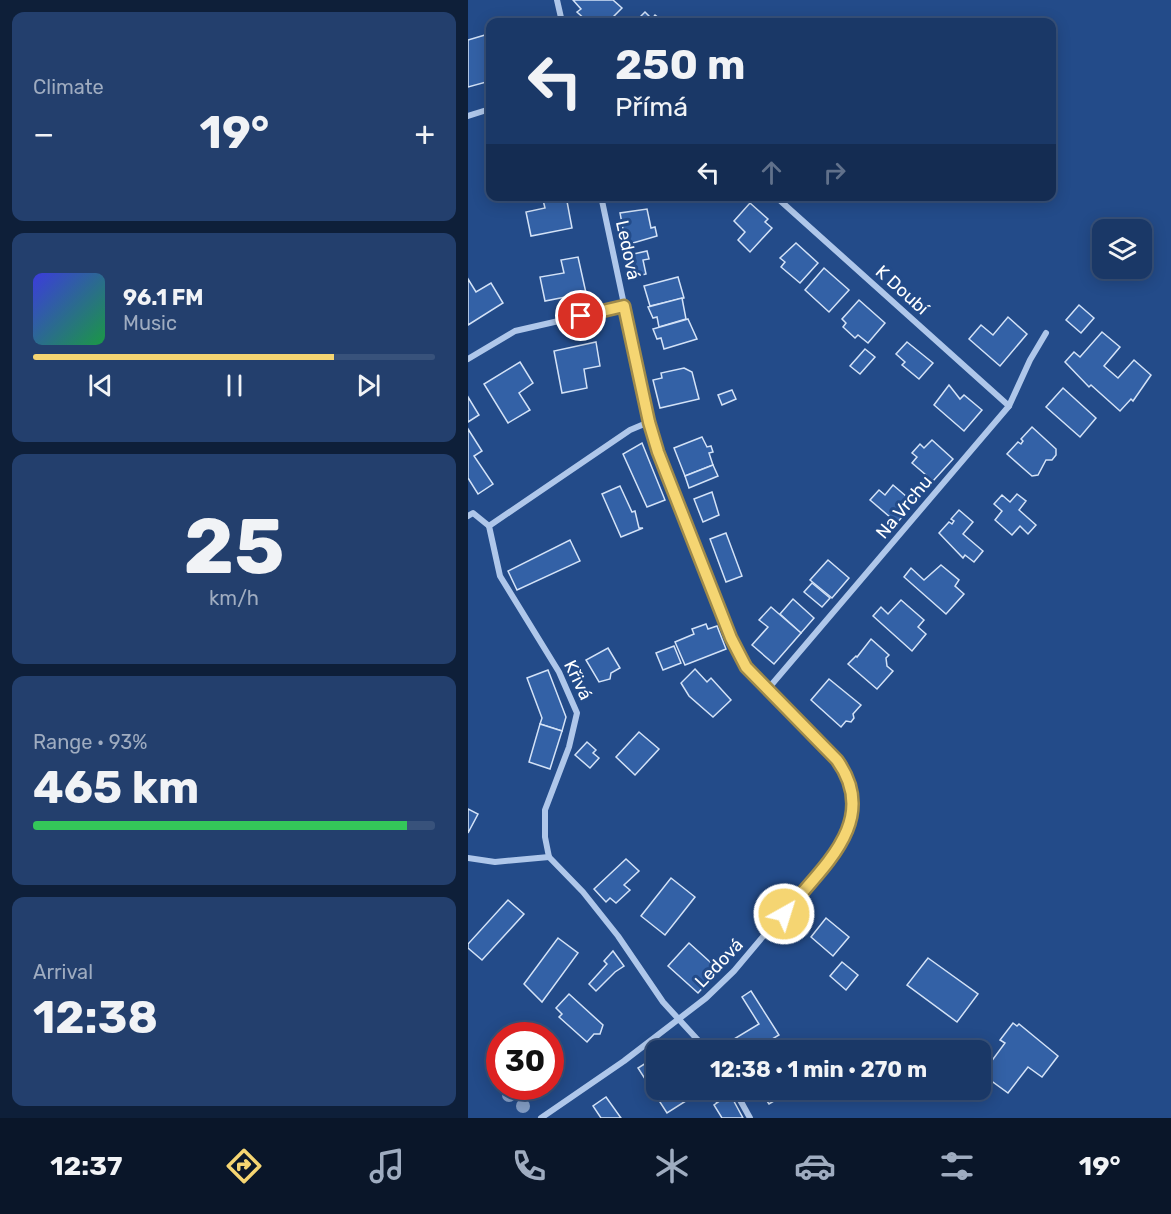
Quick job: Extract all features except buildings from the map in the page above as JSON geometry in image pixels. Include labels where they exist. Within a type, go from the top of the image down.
[{"type":"street","points":[[557,0],[561,18]]},
{"type":"street","points":[[468,116],[486,110]]},
{"type":"street","name":"Ledová","points":[[541,1118],[679,1020],[706,998],[784,914],[847,836],[853,819],[854,797],[847,774],[837,760],[746,667],[731,638],[649,422],[602,201]]},
{"type":"street","name":"K Doubí","points":[[780,201],[1009,406]]},
{"type":"street","points":[[468,359],[515,332],[624,306]]},
{"type":"street","name":"Na Vrchu","points":[[767,690],[1009,406],[1030,360],[1046,333]]},
{"type":"street","points":[[468,516],[473,513],[489,526],[630,430],[649,422]]},
{"type":"street","name":"Křivá","points":[[489,526],[500,576],[559,672],[578,713],[569,747],[545,810],[545,837],[549,857]]},
{"type":"street","points":[[468,858],[495,862],[549,857],[583,892],[618,936],[647,982],[698,1040]]},
{"type":"street","points":[[740,1100],[750,1118]]},
{"type":"route","points":[[581,316],[624,306],[649,422],[658,452],[731,638],[746,667],[837,760],[847,774],[854,797],[853,819],[847,836],[784,914]]}]
